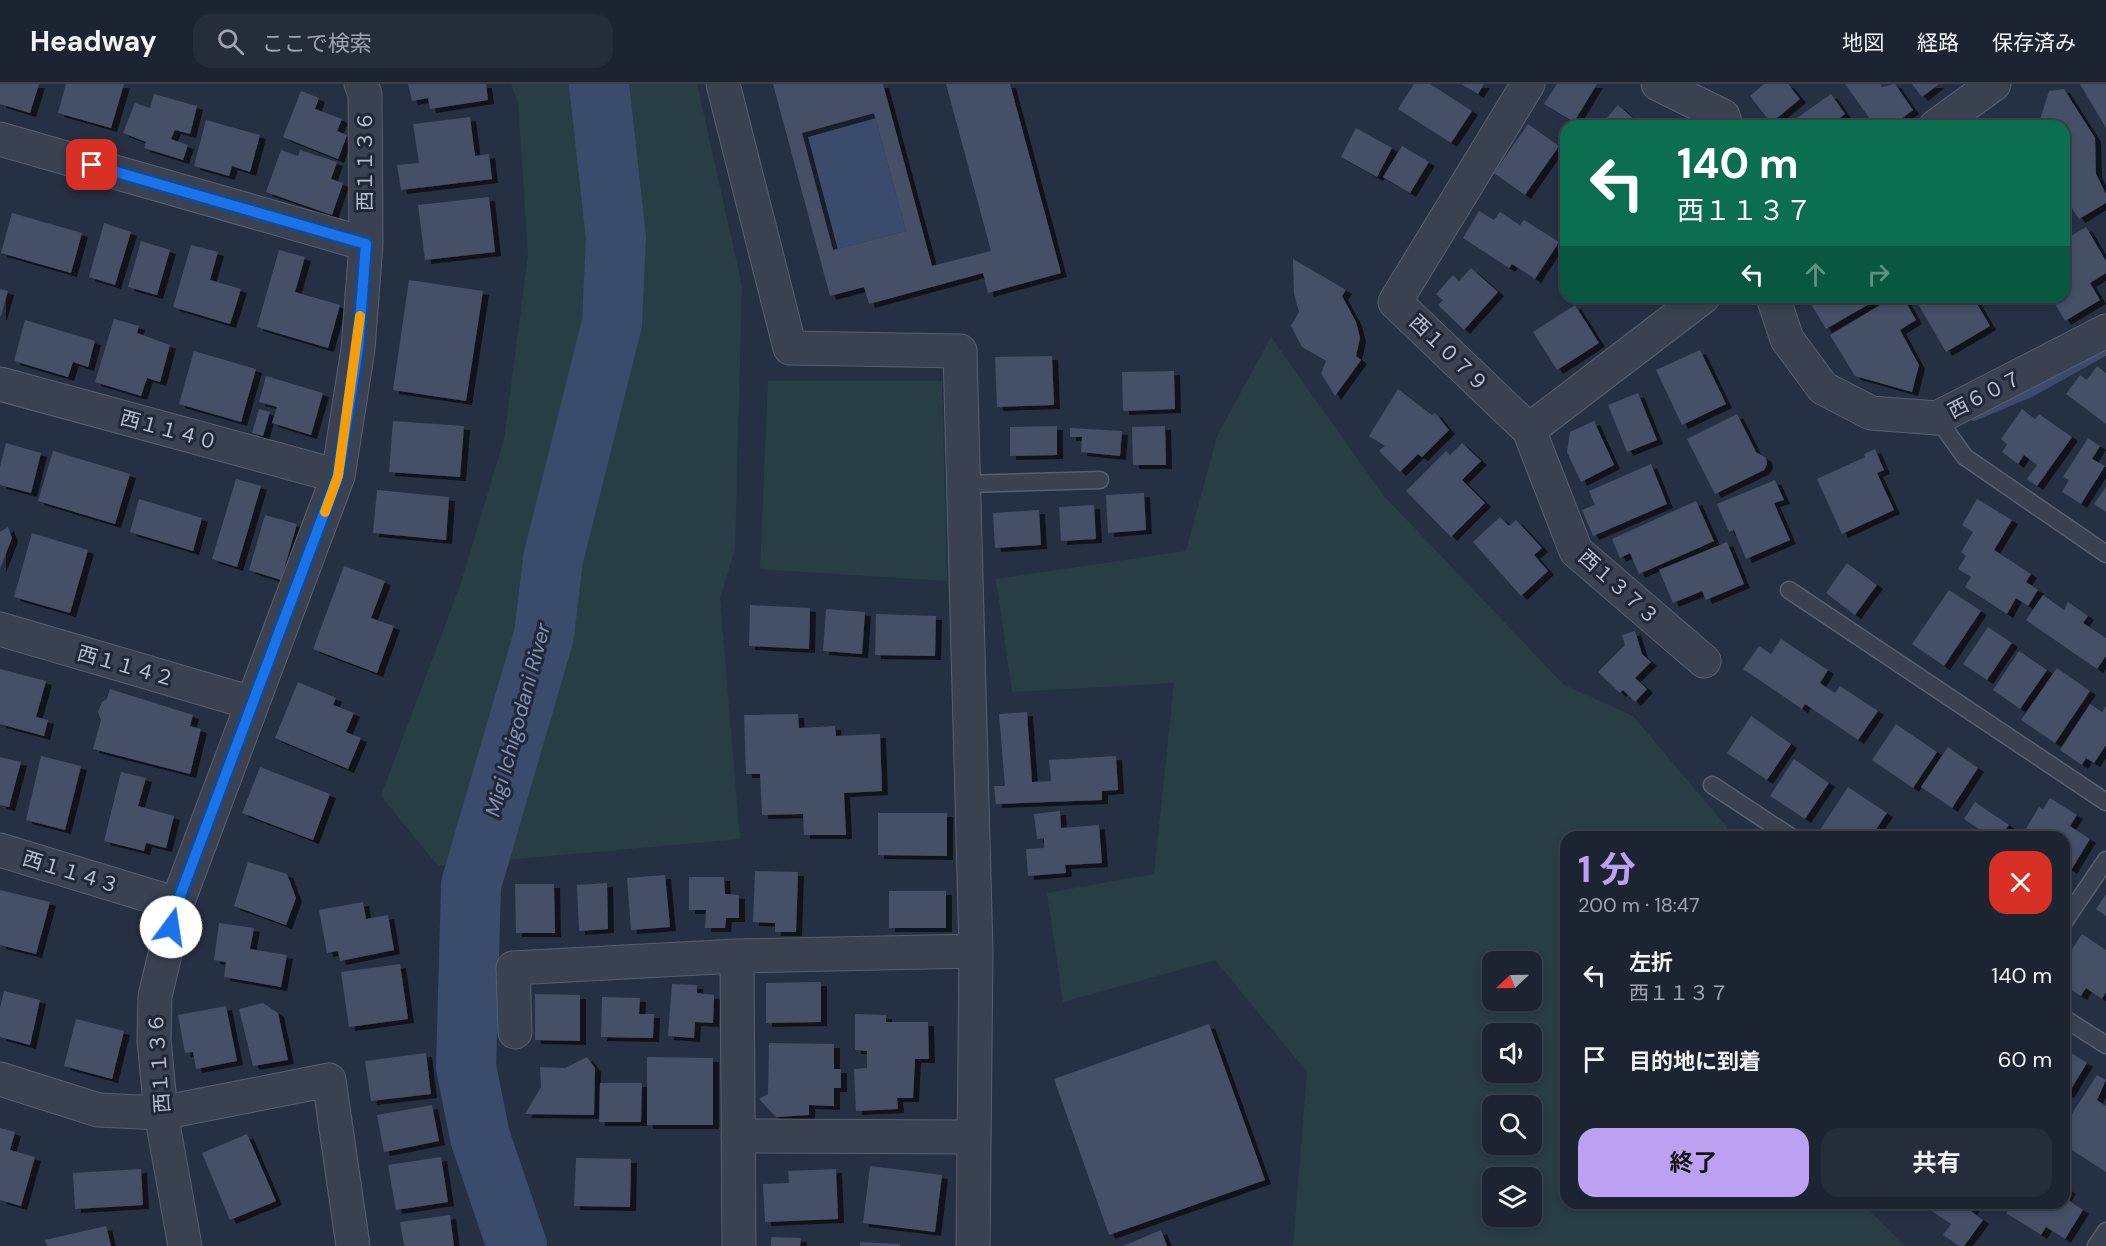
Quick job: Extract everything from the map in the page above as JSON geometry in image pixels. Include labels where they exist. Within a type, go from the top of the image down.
[{"type":"street","name":"西１１３６","points":[[185,1246],[161,1113],[154,1040],[155,996],[177,904],[338,476],[358,349],[366,244],[365,94],[361,84]]},
{"type":"street","points":[[723,84],[790,348],[960,351],[976,951],[973,1246]]},
{"type":"street","name":"西１０７９","points":[[1528,84],[1395,302],[1529,430]]},
{"type":"street","points":[[1658,84],[1723,116],[1724,120]]},
{"type":"street","points":[[1944,120],[1994,84]]},
{"type":"street","points":[[0,139],[366,244]]},
{"type":"street","points":[[1529,430],[1695,303]]},
{"type":"street","name":"西６０７","points":[[1775,303],[1787,339],[1823,387],[1871,414],[1937,418],[2106,331]]},
{"type":"street","name":"西１１４０","points":[[0,384],[338,476]]},
{"type":"street","name":"西１３７３","points":[[1529,430],[1576,550],[1704,661]]},
{"type":"street","name":"西１１４２","points":[[0,629],[252,703]]},
{"type":"street","name":"西１１４３","points":[[0,850],[177,904]]},
{"type":"street","points":[[515,1032],[513,968],[737,956],[976,951]]},
{"type":"street","points":[[737,956],[739,1246]]},
{"type":"street","points":[[0,1078],[98,1110],[161,1113],[329,1080],[353,1246]]},
{"type":"street","points":[[738,1136],[974,1137]]},
{"type":"lane","points":[[1937,418],[1965,457],[2106,554]]},
{"type":"lane","points":[[963,484],[1100,480]]},
{"type":"lane","points":[[1789,590],[2106,802]]},
{"type":"lane","points":[[1712,785],[1782,831]]},
{"type":"lane","points":[[2070,913],[2106,860]]},
{"type":"lane","points":[[2070,1022],[2106,1045]]},
{"type":"lane","points":[[2096,1246],[2106,1231]]},
{"type":"green space","points":[[511,84],[697,84],[742,286],[735,549],[720,598],[740,839],[438,866],[381,796],[460,586],[504,439],[528,256],[518,102]]},
{"type":"green space","points":[[1271,337],[1383,495],[1564,685],[1633,716],[1727,827],[1726,831],[1560,831],[1560,1209],[1868,1209],[1905,1246],[1293,1246],[1307,1072],[1215,960],[1063,1002],[1047,893],[1154,874],[1174,683],[1012,692],[996,579],[1186,551],[1217,436]]},
{"type":"green space","points":[[768,381],[942,381],[947,581],[760,569]]},
{"type":"water","points":[[874,113],[906,231],[833,250],[802,133]]},
{"type":"building","points":[[0,84],[39,84],[30,113],[0,104]]},
{"type":"building","points":[[66,84],[124,84],[111,128],[58,113]]},
{"type":"building","points":[[408,84],[486,84],[488,100],[430,109],[428,98],[412,101]]},
{"type":"building","points":[[773,84],[883,84],[932,266],[991,251],[946,84],[1010,84],[1061,273],[988,293],[983,273],[869,304],[864,287],[830,296]],"holes":[[[874,113],[906,231],[833,250],[802,133]]]},
{"type":"building","points":[[1414,84],[1430,84],[1472,111],[1451,143],[1398,109]]},
{"type":"building","points":[[1461,84],[1484,84],[1478,94]]},
{"type":"building","points":[[1557,84],[1597,84],[1575,120],[1571,120],[1544,104]]},
{"type":"building","points":[[1764,84],[1788,84],[1800,99],[1775,120],[1769,120],[1750,96]]},
{"type":"building","points":[[1845,84],[1880,84],[1882,87],[1895,84],[1913,110],[1900,120],[1871,120]]},
{"type":"building","points":[[1912,84],[1939,84],[1922,97]]},
{"type":"building","points":[[2080,84],[2106,84],[2106,128]]},
{"type":"building","points":[[2064,89],[2095,138],[2096,174],[2106,194],[2106,203],[2079,219],[2070,205],[2070,120],[2040,120],[2049,91]]},
{"type":"building","points":[[301,91],[319,98],[315,109],[342,119],[337,131],[347,135],[338,159],[283,137]]},
{"type":"building","points":[[154,94],[197,106],[190,134],[175,130],[171,139],[188,145],[183,160],[144,148],[146,142],[123,133],[135,103],[150,108]]},
{"type":"building","points":[[1831,94],[1845,114],[1837,120],[1794,120]]},
{"type":"building","points":[[1618,105],[1635,120],[1605,120]]},
{"type":"building","points":[[470,117],[475,156],[489,154],[492,179],[401,190],[397,165],[419,163],[413,124]]},
{"type":"building","points":[[206,120],[260,135],[250,172],[232,166],[229,176],[194,166]]},
{"type":"building","points":[[1528,124],[1559,146],[1525,195],[1494,173]]},
{"type":"building","points":[[1356,128],[1392,148],[1377,177],[1341,157]]},
{"type":"building","points":[[1402,146],[1429,162],[1410,193],[1383,177]]},
{"type":"building","points":[[281,150],[298,156],[300,150],[337,162],[331,179],[343,183],[332,215],[266,192]]},
{"type":"building","points":[[489,197],[495,252],[425,260],[418,205]]},
{"type":"building","points":[[1479,211],[1494,220],[1500,212],[1520,225],[1524,220],[1559,242],[1535,279],[1512,264],[1509,268],[1463,238]]},
{"type":"building","points":[[12,213],[82,233],[71,273],[1,253]]},
{"type":"building","points":[[104,223],[131,232],[115,285],[89,277]]},
{"type":"building","points":[[2086,227],[2106,261],[2106,273],[2090,283],[2100,300],[2065,321],[2054,303],[2070,303],[2070,236]]},
{"type":"building","points":[[141,241],[170,250],[157,295],[128,287]]},
{"type":"building","points":[[191,245],[218,252],[210,280],[241,289],[230,324],[173,307]]},
{"type":"building","points":[[279,250],[305,257],[295,292],[340,305],[328,348],[257,327]]},
{"type":"building","points":[[1293,259],[1346,290],[1342,296],[1356,322],[1360,338],[1356,356],[1361,360],[1335,396],[1321,373],[1326,361],[1302,347],[1291,326],[1299,312],[1294,294]]},
{"type":"building","points":[[1471,268],[1498,292],[1464,330],[1438,305],[1443,300],[1436,294],[1453,275],[1459,281]]},
{"type":"building","points":[[409,280],[483,291],[466,401],[393,390]]},
{"type":"building","points":[[0,289],[8,291],[1,316],[0,316]]},
{"type":"building","points":[[1811,303],[1871,303],[1826,329]]},
{"type":"building","points":[[1884,303],[1906,303],[1916,320],[1900,330],[1919,365],[1912,392],[1855,376],[1830,335]]},
{"type":"building","points":[[1917,303],[1977,303],[1990,326],[1946,352]]},
{"type":"building","points":[[1575,305],[1599,343],[1557,370],[1533,332]]},
{"type":"building","points":[[114,319],[139,326],[137,333],[170,345],[160,382],[147,378],[141,396],[95,382]]},
{"type":"building","points":[[25,320],[95,341],[88,367],[73,362],[68,377],[14,361]]},
{"type":"building","points":[[1700,350],[1726,404],[1682,425],[1656,370]]},
{"type":"building","points":[[194,351],[256,369],[241,422],[179,404]]},
{"type":"building","points":[[1052,356],[1054,405],[997,407],[995,357]]},
{"type":"building","points":[[2097,366],[2106,373],[2106,424],[2066,394],[2080,375],[2087,380]]},
{"type":"building","points":[[1174,371],[1175,409],[1123,411],[1122,372]]},
{"type":"building","points":[[266,376],[323,393],[311,435],[272,423],[277,407],[259,402]]},
{"type":"building","points":[[1398,389],[1432,415],[1435,413],[1449,430],[1422,457],[1418,454],[1400,472],[1379,451],[1385,446],[1369,436]]},
{"type":"building","points":[[1638,393],[1657,440],[1627,452],[1608,405]]},
{"type":"building","points":[[259,409],[270,412],[263,436],[252,433]]},
{"type":"building","points":[[2022,409],[2035,419],[2039,414],[2072,437],[2037,486],[2027,479],[2037,465],[2024,455],[2018,464],[2002,452],[2007,444],[2001,439]]},
{"type":"building","points":[[1737,414],[1756,452],[1766,458],[1767,464],[1764,470],[1715,494],[1687,439]]},
{"type":"building","points":[[393,421],[464,426],[460,477],[389,472]]},
{"type":"building","points":[[1594,421],[1614,465],[1581,482],[1567,452],[1570,432]]},
{"type":"building","points":[[1057,426],[1057,455],[1010,456],[1010,427]]},
{"type":"building","points":[[1165,426],[1166,465],[1133,465],[1132,427]]},
{"type":"building","points":[[1070,428],[1122,431],[1120,456],[1081,452],[1082,437],[1070,437]]},
{"type":"building","points":[[2088,438],[2100,446],[2092,459],[2105,466],[2081,504],[2062,492],[2069,480],[2063,477]]},
{"type":"building","points":[[6,443],[41,453],[31,493],[0,485],[0,467]]},
{"type":"building","points":[[1462,443],[1481,461],[1462,480],[1485,503],[1451,537],[1406,491],[1446,451],[1450,455]]},
{"type":"building","points":[[1875,449],[1884,470],[1877,473],[1894,510],[1842,534],[1817,479],[1865,457],[1864,454]]},
{"type":"building","points":[[53,451],[130,474],[115,524],[38,501]]},
{"type":"building","points":[[1651,464],[1667,504],[1593,536],[1582,510],[1595,505],[1589,491]]},
{"type":"building","points":[[236,479],[261,486],[237,567],[212,559]]},
{"type":"building","points":[[1775,480],[1784,500],[1774,503],[1790,540],[1746,559],[1734,530],[1729,532],[1717,504]]},
{"type":"building","points":[[2106,487],[2106,512],[2094,504]]},
{"type":"building","points":[[377,490],[449,497],[446,540],[373,533]]},
{"type":"building","points":[[1144,493],[1146,530],[1108,533],[1106,495]]},
{"type":"building","points":[[139,499],[202,518],[193,551],[130,532]]},
{"type":"building","points":[[1977,499],[2012,520],[1994,550],[2031,574],[2026,582],[2038,590],[2028,606],[2016,598],[2007,614],[1965,587],[1971,577],[1958,569],[1966,556],[1961,552],[1973,532],[1962,525]]},
{"type":"building","points":[[1696,501],[1714,541],[1639,574],[1630,553],[1620,558],[1612,539]]},
{"type":"building","points":[[1094,505],[1096,539],[1061,541],[1059,507]]},
{"type":"building","points":[[1039,510],[1041,545],[995,548],[993,513]]},
{"type":"building","points":[[265,515],[297,524],[281,580],[249,570]]},
{"type":"building","points":[[1500,517],[1509,526],[1516,520],[1542,548],[1534,555],[1548,571],[1521,596],[1473,542]]},
{"type":"building","points":[[8,527],[12,538],[0,569],[0,532]]},
{"type":"building","points":[[32,533],[88,550],[70,613],[14,597]]},
{"type":"building","points":[[1727,542],[1744,584],[1706,600],[1702,591],[1673,603],[1659,570]]},
{"type":"building","points":[[1847,563],[1877,585],[1855,615],[1826,593]]},
{"type":"building","points":[[344,566],[385,581],[371,618],[394,626],[377,673],[313,649]]},
{"type":"building","points":[[1949,590],[1981,611],[1944,666],[1912,644]]},
{"type":"building","points":[[2043,595],[2064,610],[2068,602],[2088,616],[2083,623],[2106,638],[2106,656],[2097,669],[2026,620]]},
{"type":"building","points":[[750,605],[810,608],[809,649],[749,646]]},
{"type":"building","points":[[826,609],[865,612],[862,654],[823,651]]},
{"type":"building","points":[[876,614],[936,616],[935,656],[875,655]]},
{"type":"building","points":[[1988,627],[2012,643],[1987,680],[1963,664]]},
{"type":"building","points":[[1635,631],[1642,654],[1651,662],[1635,678],[1647,689],[1635,702],[1623,690],[1620,693],[1598,672],[1625,645],[1622,635]]},
{"type":"building","points":[[1781,639],[1828,670],[1820,683],[1835,693],[1840,686],[1878,711],[1858,740],[1805,704],[1802,709],[1743,669],[1759,646],[1771,654]]},
{"type":"building","points":[[2019,651],[2047,670],[2020,709],[1993,690]]},
{"type":"building","points":[[2057,668],[2090,691],[2055,743],[2021,720]]},
{"type":"building","points":[[0,669],[46,681],[36,717],[48,720],[44,736],[0,724]]},
{"type":"building","points":[[298,682],[336,698],[333,705],[354,713],[346,732],[361,738],[348,769],[275,738]]},
{"type":"building","points":[[110,689],[193,715],[190,726],[201,729],[190,774],[93,749],[101,720],[98,712],[102,702],[107,699]]},
{"type":"building","points":[[2090,704],[2102,712],[2106,706],[2106,745],[2094,763],[2086,758],[2082,765],[2060,750]]},
{"type":"building","points":[[1027,712],[1032,782],[1051,781],[1049,760],[1116,756],[1118,790],[1102,791],[1102,800],[996,804],[994,786],[1005,786],[999,714]]},
{"type":"building","points":[[798,714],[799,728],[835,726],[836,736],[880,734],[882,791],[844,793],[846,835],[804,835],[803,814],[762,815],[760,774],[746,774],[744,715]]},
{"type":"building","points":[[1751,716],[1791,744],[1767,780],[1727,753]]},
{"type":"building","points":[[1896,724],[1937,752],[1913,788],[1872,760]]},
{"type":"building","points":[[1948,747],[1978,768],[1952,808],[1921,787]]},
{"type":"building","points":[[41,756],[81,766],[65,830],[26,820]]},
{"type":"building","points":[[0,757],[21,762],[9,807],[0,805]]},
{"type":"building","points":[[1794,759],[1829,783],[1805,819],[1770,796]]},
{"type":"building","points":[[260,767],[330,794],[313,840],[242,813]]},
{"type":"building","points":[[121,772],[146,778],[138,806],[174,816],[166,848],[146,843],[144,851],[104,841]]},
{"type":"building","points":[[1848,787],[1887,813],[1875,831],[1820,830]]},
{"type":"building","points":[[2050,798],[2077,815],[2070,826],[2090,839],[2071,870],[2070,831],[2025,831],[2039,807],[2043,809]]},
{"type":"building","points":[[1975,802],[2009,825],[2004,831],[1982,831],[1964,819]]},
{"type":"building","points":[[1060,811],[1061,828],[1099,825],[1102,863],[1065,865],[1066,873],[1028,876],[1026,849],[1044,848],[1044,838],[1037,839],[1034,814]]},
{"type":"building","points":[[878,813],[947,813],[947,856],[878,855]]},
{"type":"building","points":[[248,862],[287,874],[296,898],[286,925],[234,906]]},
{"type":"building","points":[[755,871],[798,872],[796,932],[775,932],[775,923],[753,922]]},
{"type":"building","points":[[665,875],[670,927],[631,930],[627,878]]},
{"type":"building","points":[[689,877],[724,877],[725,894],[739,895],[739,918],[726,918],[725,928],[705,928],[706,910],[689,910]]},
{"type":"building","points":[[607,883],[608,929],[579,931],[577,885]]},
{"type":"building","points":[[515,884],[554,884],[555,933],[516,933]]},
{"type":"building","points":[[0,890],[50,902],[36,954],[0,945]]},
{"type":"building","points":[[889,891],[946,891],[946,928],[889,928]]},
{"type":"building","points":[[2106,894],[2106,916],[2096,909]]},
{"type":"building","points":[[363,902],[366,919],[388,915],[394,950],[340,961],[338,951],[327,953],[319,910]]},
{"type":"building","points":[[219,923],[254,928],[250,949],[287,955],[281,987],[224,977],[226,962],[214,960]]},
{"type":"building","points":[[2082,934],[2106,950],[2106,992],[2102,999],[2086,988],[2081,996],[2070,989],[2070,952]]},
{"type":"building","points":[[400,964],[408,1019],[349,1027],[341,972]]},
{"type":"building","points":[[821,982],[821,1022],[766,1023],[766,983]]},
{"type":"building","points":[[672,984],[697,985],[697,993],[714,995],[713,1023],[695,1022],[694,1038],[668,1036]]},
{"type":"building","points":[[4,991],[40,1000],[30,1045],[0,1037],[0,1008]]},
{"type":"building","points":[[535,994],[580,995],[580,1041],[535,1040]]},
{"type":"building","points":[[602,997],[640,998],[639,1014],[654,1014],[653,1038],[601,1037]]},
{"type":"building","points":[[263,1003],[278,1013],[288,1060],[253,1066],[239,1009]]},
{"type":"building","points":[[226,1006],[237,1061],[196,1069],[193,1052],[185,1053],[178,1015]]},
{"type":"building","points":[[855,1014],[886,1015],[886,1022],[928,1022],[929,1059],[915,1059],[913,1098],[897,1098],[898,1109],[856,1111],[854,1069],[867,1068],[867,1051],[855,1050]]},
{"type":"building","points":[[76,1019],[124,1031],[112,1079],[64,1066]]},
{"type":"building","points":[[1209,1024],[1265,1180],[1109,1235],[1054,1079]]},
{"type":"building","points":[[769,1043],[834,1044],[834,1069],[841,1069],[841,1088],[834,1088],[834,1106],[809,1105],[809,1115],[776,1117],[759,1099],[768,1094]]},
{"type":"building","points":[[2070,1052],[2087,1063],[2070,1091]]},
{"type":"building","points":[[426,1053],[431,1094],[371,1101],[365,1061]]},
{"type":"building","points":[[587,1057],[595,1068],[594,1115],[525,1114],[541,1087],[540,1067],[565,1068]]},
{"type":"building","points":[[647,1057],[713,1058],[713,1125],[647,1125]]},
{"type":"building","points":[[2097,1075],[2106,1080],[2097,1100],[2106,1106],[2106,1172],[2070,1149],[2070,1117]]},
{"type":"building","points":[[600,1083],[642,1083],[641,1122],[599,1122]]},
{"type":"building","points":[[432,1105],[439,1141],[384,1152],[377,1115]]},
{"type":"building","points":[[0,1128],[15,1132],[10,1150],[35,1157],[21,1206],[0,1200]]},
{"type":"building","points":[[247,1134],[276,1201],[230,1220],[202,1153]]},
{"type":"building","points":[[441,1157],[448,1202],[396,1210],[388,1165]]},
{"type":"building","points":[[576,1158],[631,1159],[630,1207],[574,1206]]},
{"type":"building","points":[[870,1166],[942,1175],[935,1232],[863,1223]]},
{"type":"building","points":[[141,1169],[143,1205],[75,1209],[73,1173]]},
{"type":"building","points":[[836,1169],[838,1219],[765,1222],[763,1184],[789,1183],[788,1171]]},
{"type":"building","points":[[2070,1201],[2083,1210],[2065,1239],[2046,1227],[2041,1235],[2006,1213],[2009,1209],[2070,1209]]},
{"type":"building","points":[[1929,1209],[1972,1209],[1971,1211],[1983,1220],[1964,1246],[1959,1246],[1943,1235],[1951,1224]]},
{"type":"building","points":[[450,1215],[454,1246],[404,1246],[400,1222]]},
{"type":"building","points":[[106,1226],[111,1246],[47,1246],[45,1240]]},
{"type":"building","points":[[1161,1230],[1167,1246],[1123,1246]]},
{"type":"building","points":[[771,1237],[801,1238],[800,1246],[771,1246]]},
{"type":"building","points":[[860,1242],[900,1244],[900,1246],[860,1246]]},
{"type":"waterway","name":"Migi Ichigodani River","points":[[517,1246],[480,1137],[466,1067],[471,885],[544,635],[553,559],[612,323],[616,238],[599,84]]},
{"type":"waterway","points":[[1974,416],[2031,392],[2106,350]]},
{"type":"slow traffic","points":[[325,512],[338,476],[358,349],[360,316]]},
{"type":"route","points":[[92,165],[366,244],[358,349],[338,476],[177,904],[171,927]]}]
